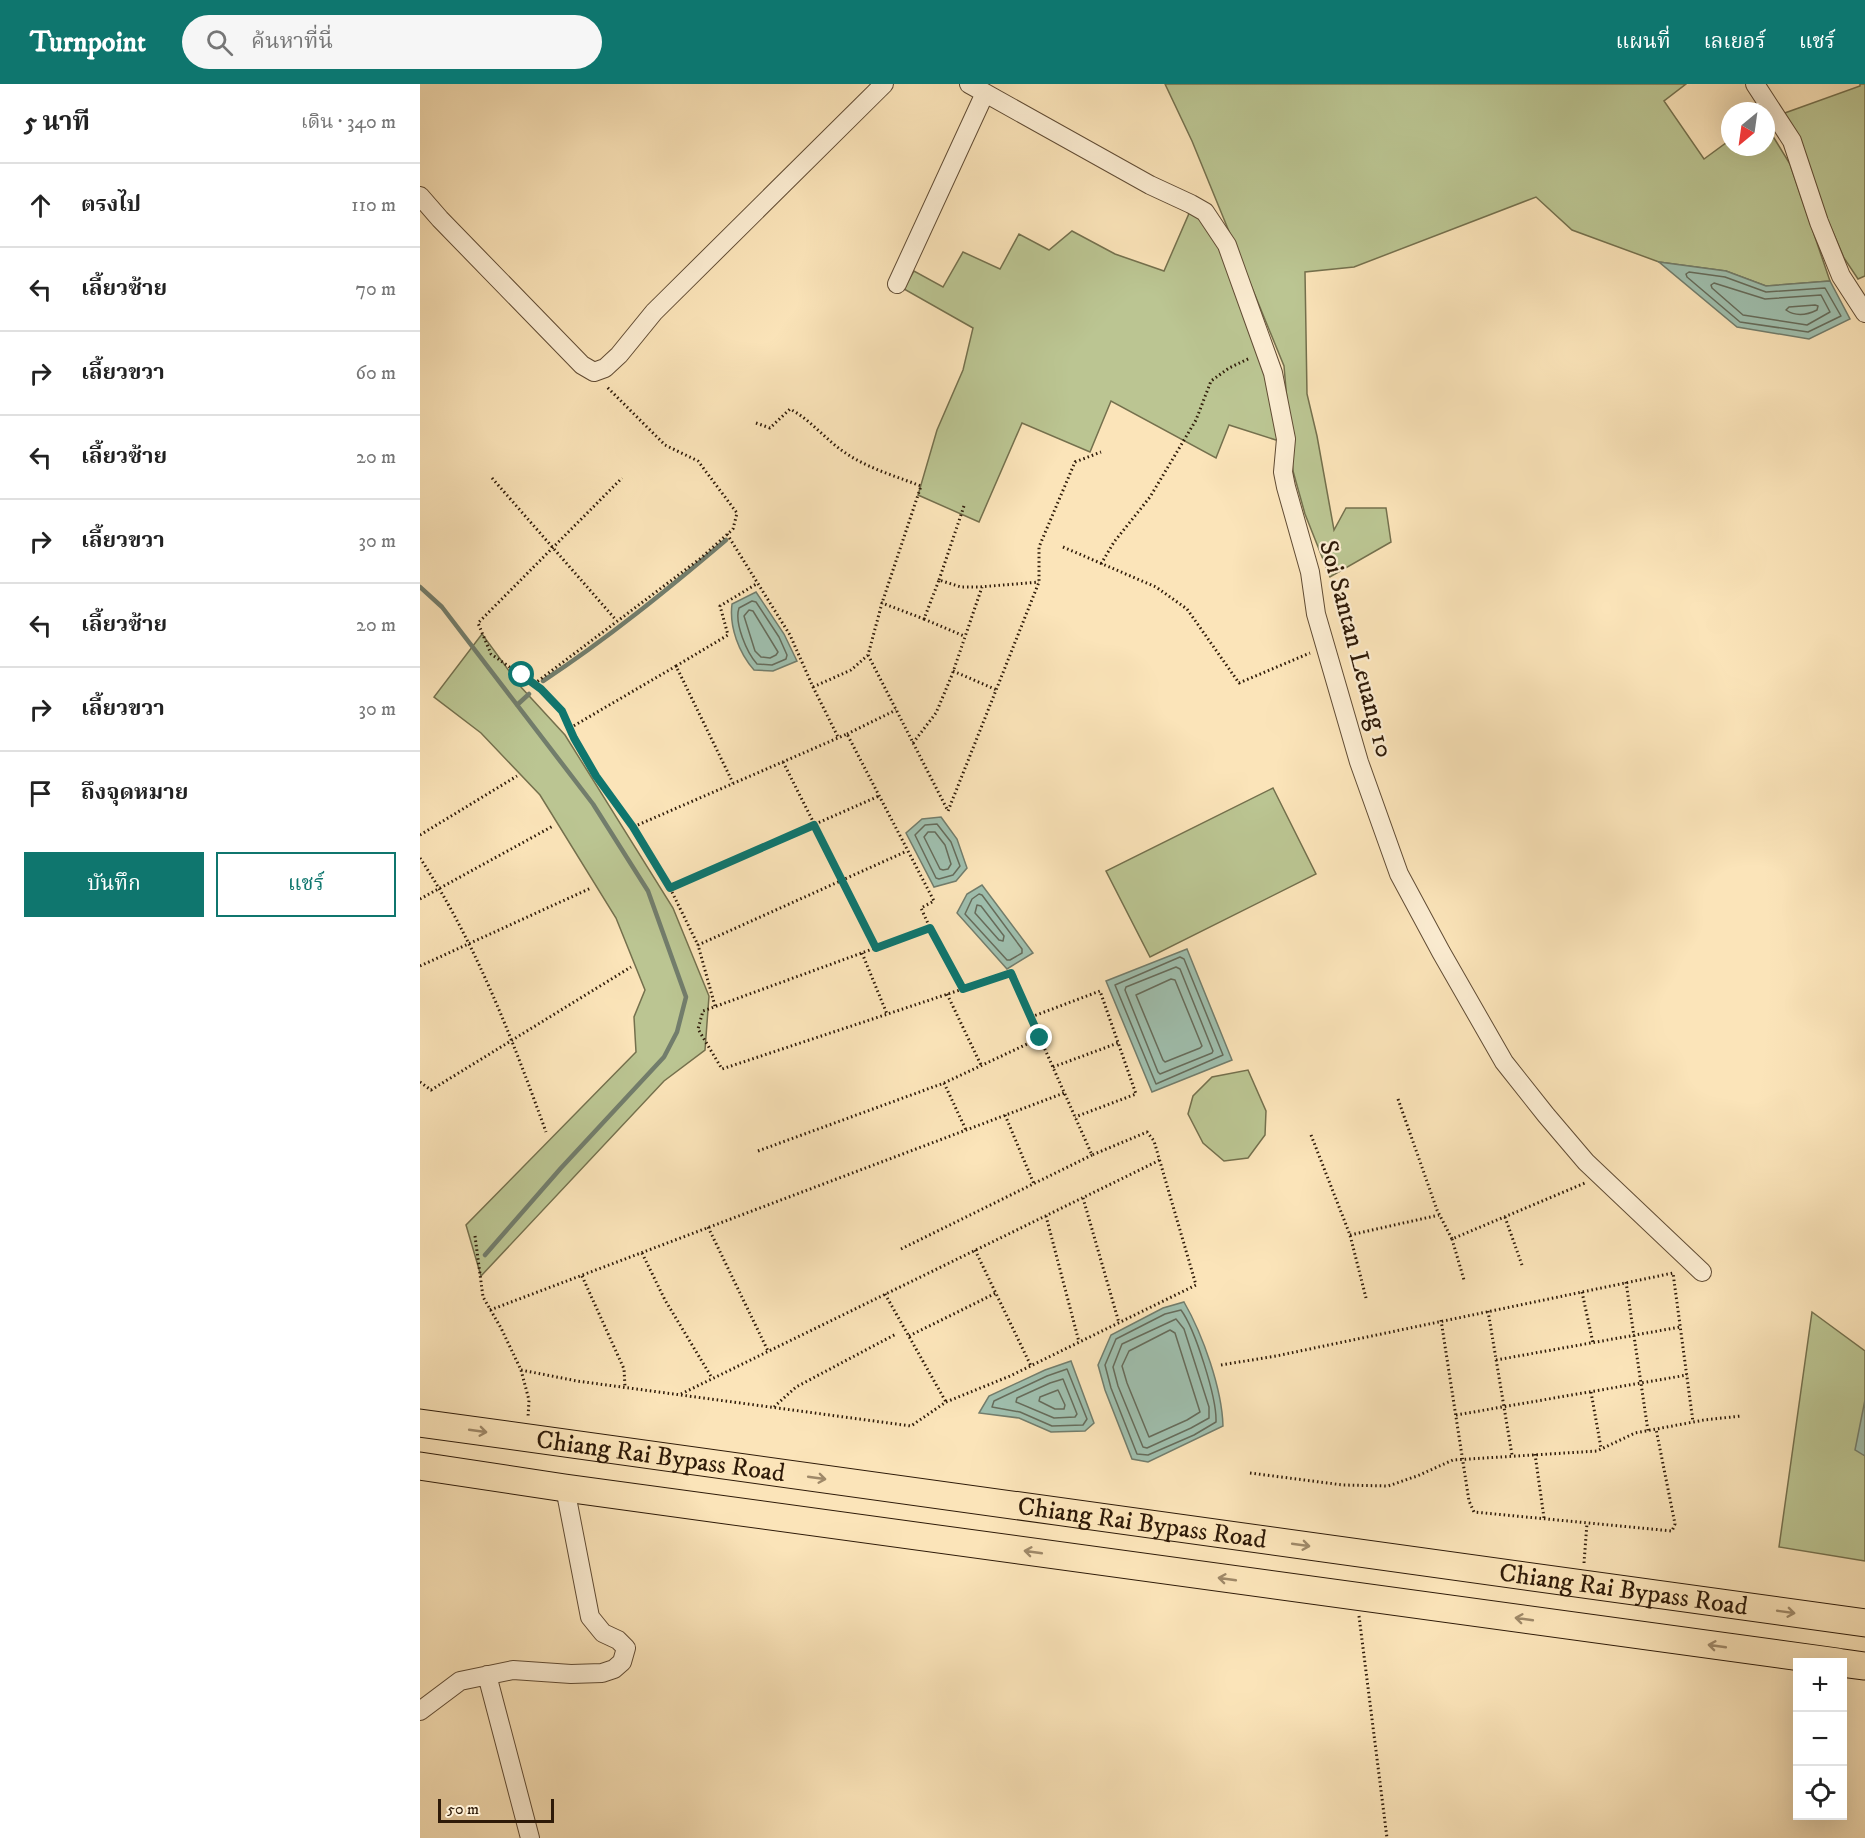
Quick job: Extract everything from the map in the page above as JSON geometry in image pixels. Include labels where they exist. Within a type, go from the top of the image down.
[{"type":"highway","name":"Chiang Rai Bypass Road","points":[[420,1423],[1865,1623]]},
{"type":"highway","name":"Chiang Rai Bypass Road","points":[[420,1466],[565,1488],[1809,1658]]},
{"type":"highway","points":[[1847,1664],[1865,1666]]},
{"type":"street","points":[[420,196],[582,365],[594,372],[605,368],[619,355],[654,312],[884,84]]},
{"type":"street","name":"Soi Santan Leuang 10","points":[[969,84],[1149,185],[1205,212],[1227,245],[1273,373],[1286,440],[1283,472],[1310,572],[1316,614],[1359,762],[1399,874],[1446,962],[1504,1062],[1546,1115],[1601,1176],[1702,1272]]},
{"type":"street","points":[[1755,84],[1792,141],[1819,222],[1841,276],[1865,313]]},
{"type":"street","points":[[897,284],[985,93]]},
{"type":"street","points":[[420,1711],[460,1680],[513,1670],[571,1674],[602,1673],[614,1669],[622,1662],[626,1648],[603,1633],[590,1617],[565,1488]]},
{"type":"street","points":[[487,1675],[530,1838]]},
{"type":"path","points":[[1101,564],[1114,542],[1150,497],[1196,420],[1211,381],[1229,368],[1265,351]]},
{"type":"path","points":[[534,684],[700,558],[733,529],[737,513],[698,461],[665,445],[618,400],[594,372]]},
{"type":"path","points":[[756,423],[770,428],[790,409],[800,414],[843,452],[865,465],[921,486],[882,603],[868,655],[851,670],[813,687]]},
{"type":"path","points":[[868,655],[948,811],[1039,582],[1039,547],[1075,462],[1101,452]]},
{"type":"path","points":[[492,478],[616,620]]},
{"type":"path","points":[[622,478],[478,623],[491,654],[534,684],[562,711],[596,776],[633,827],[670,888],[698,945],[715,1006]]},
{"type":"path","points":[[924,619],[964,506]]},
{"type":"path","points":[[727,534],[790,635],[838,737]]},
{"type":"path","points":[[1063,547],[1156,587],[1187,609],[1239,683],[1326,646]]},
{"type":"path","points":[[939,580],[961,587],[1039,582]]},
{"type":"path","points":[[570,728],[728,635],[720,606],[758,584]]},
{"type":"path","points":[[913,743],[936,713],[982,587]]},
{"type":"path","points":[[882,603],[964,636]]},
{"type":"path","points":[[676,666],[733,783]]},
{"type":"path","points":[[953,671],[996,690]]},
{"type":"path","points":[[633,827],[847,734],[896,710]]},
{"type":"path","points":[[847,734],[933,901],[921,908],[963,989]]},
{"type":"path","points":[[783,762],[876,948]]},
{"type":"path","points":[[420,835],[517,776]]},
{"type":"path","points":[[670,888],[879,796]]},
{"type":"path","points":[[420,899],[553,826]]},
{"type":"path","points":[[698,945],[907,851]]},
{"type":"path","points":[[420,858],[440,888],[468,944],[512,1040],[546,1132]]},
{"type":"path","points":[[420,966],[591,888]]},
{"type":"path","points":[[930,928],[703,1011],[698,1029],[722,1069],[1011,973],[1092,1155]]},
{"type":"path","points":[[862,953],[887,1014]]},
{"type":"path","points":[[420,1082],[431,1090],[631,967]]},
{"type":"path","points":[[1031,1017],[1100,991],[1136,1094],[1074,1117]]},
{"type":"path","points":[[947,994],[981,1065]]},
{"type":"path","points":[[758,1151],[944,1083],[1040,1038]]},
{"type":"path","points":[[1053,1067],[1118,1043]]},
{"type":"path","points":[[944,1083],[966,1130]]},
{"type":"path","points":[[490,1310],[1064,1093]]},
{"type":"path","points":[[1398,1099],[1439,1215],[1452,1239],[1464,1280]]},
{"type":"path","points":[[1005,1115],[1034,1184]]},
{"type":"path","points":[[521,1370],[577,1381],[911,1426],[946,1402],[1031,1366],[1196,1285],[1154,1141],[1147,1132],[1092,1155],[901,1249]]},
{"type":"path","points":[[1311,1135],[1350,1236],[1366,1298]]},
{"type":"path","points":[[680,1395],[1160,1160]]},
{"type":"path","points":[[1452,1239],[1601,1176]]},
{"type":"path","points":[[1083,1197],[1119,1323]]},
{"type":"path","points":[[1350,1236],[1439,1215]]},
{"type":"path","points":[[1046,1216],[1079,1342]]},
{"type":"path","points":[[1505,1216],[1523,1268]]},
{"type":"path","points":[[708,1227],[768,1351]]},
{"type":"path","points":[[475,1236],[483,1298],[521,1370],[529,1400],[528,1438]]},
{"type":"path","points":[[975,1250],[1031,1366]]},
{"type":"path","points":[[642,1253],[665,1300],[712,1378]]},
{"type":"path","points":[[1221,1365],[1276,1356],[1674,1273],[1693,1422]]},
{"type":"path","points":[[582,1276],[624,1369],[626,1388]]},
{"type":"path","points":[[1626,1282],[1648,1431]]},
{"type":"path","points":[[1582,1292],[1593,1343]]},
{"type":"path","points":[[909,1336],[996,1293]]},
{"type":"path","points":[[885,1294],[946,1402]]},
{"type":"path","points":[[1488,1311],[1512,1455]]},
{"type":"path","points":[[1441,1320],[1469,1501],[1474,1512],[1672,1532],[1675,1524],[1656,1429]]},
{"type":"path","points":[[1496,1360],[1680,1327]]},
{"type":"path","points":[[774,1407],[796,1387],[896,1334]]},
{"type":"path","points":[[1456,1415],[1687,1375]]},
{"type":"path","points":[[1591,1392],[1601,1449]]},
{"type":"path","points":[[1250,1473],[1343,1485],[1388,1486],[1453,1460],[1601,1449],[1635,1433],[1741,1416]]},
{"type":"path","points":[[1535,1454],[1544,1518]]},
{"type":"path","points":[[1582,1584],[1587,1523]]},
{"type":"path","points":[[1356,1596],[1387,1838]]},
{"type":"green space","points":[[1165,84],[1686,84],[1664,101],[1704,159],[1721,147],[1721,156],[1775,156],[1775,140],[1790,164],[1830,281],[1766,286],[1726,271],[1659,262],[1572,230],[1536,197],[1354,267],[1305,272],[1307,394],[1334,530],[1346,508],[1386,508],[1391,542],[1330,577],[1305,514],[1293,471],[1284,366],[1192,141]]},
{"type":"green space","points":[[1860,84],[1865,84],[1865,276],[1858,279],[1844,258],[1782,114],[1860,86]]},
{"type":"green space","points":[[1191,209],[1221,243],[1265,363],[1279,441],[1229,425],[1216,458],[1111,401],[1090,452],[1022,423],[979,522],[918,495],[937,430],[963,370],[973,328],[904,289],[914,271],[943,287],[963,252],[1000,269],[1019,234],[1049,250],[1072,231],[1115,254],[1164,271]]},
{"type":"green space","points":[[482,634],[520,686],[565,735],[673,908],[709,996],[705,1050],[664,1081],[481,1276],[466,1225],[636,1052],[634,1017],[645,990],[616,918],[540,795],[481,733],[434,697]]},
{"type":"green space","points":[[1273,788],[1316,874],[1150,957],[1106,871]]},
{"type":"green space","points":[[1248,1070],[1266,1111],[1265,1135],[1248,1158],[1224,1161],[1203,1143],[1188,1114],[1193,1096],[1212,1077]]},
{"type":"green space","points":[[1812,1312],[1865,1351],[1865,1561],[1779,1547]]},
{"type":"water","points":[[1659,262],[1726,271],[1766,286],[1830,281],[1850,319],[1809,339],[1737,327]]},
{"type":"water","points":[[756,592],[784,634],[797,661],[773,671],[754,670],[740,648],[732,622],[732,604]]},
{"type":"water","points":[[941,817],[957,839],[967,868],[956,881],[934,887],[906,833],[922,819]]},
{"type":"water","points":[[982,885],[1033,953],[1007,969],[957,913],[967,894]]},
{"type":"water","points":[[1187,949],[1232,1060],[1152,1092],[1106,981]]},
{"type":"water","points":[[1184,1302],[1210,1362],[1219,1396],[1223,1426],[1148,1462],[1132,1459],[1105,1390],[1098,1365],[1111,1335],[1163,1308]]},
{"type":"water","points":[[1071,1361],[1094,1423],[1085,1431],[1051,1432],[1019,1418],[979,1413],[989,1396],[1045,1370]]},
{"type":"water","points":[[1865,1400],[1865,1456],[1855,1450]]},
{"type":"waterway","points":[[543,681],[636,614],[726,540]]},
{"type":"waterway","points":[[420,587],[442,607],[593,804],[648,891],[686,997],[677,1032],[664,1057],[561,1168],[485,1255]]},
{"type":"waterway","points":[[517,705],[529,694]]},
{"type":"route","points":[[522,675],[541,689],[562,711],[574,738],[596,776],[633,827],[670,888],[814,825],[876,948],[930,928],[963,989],[1011,973],[1040,1038]]}]
